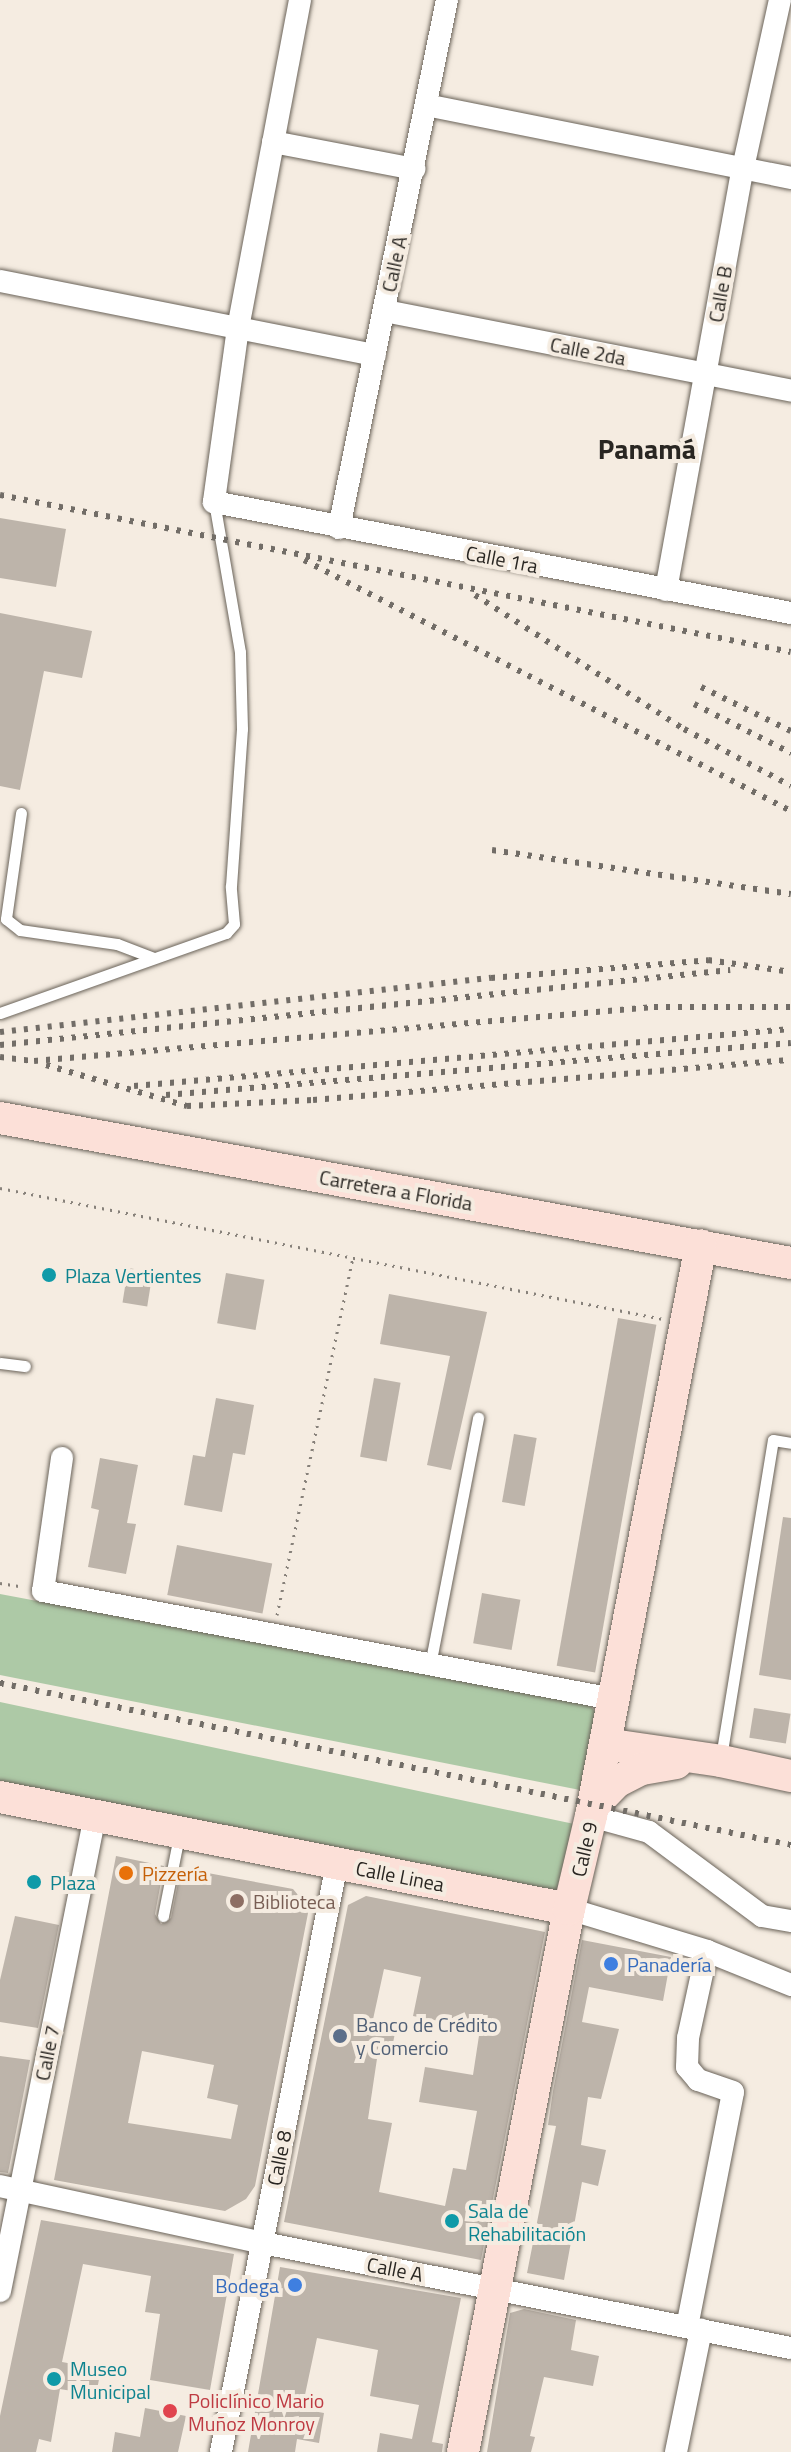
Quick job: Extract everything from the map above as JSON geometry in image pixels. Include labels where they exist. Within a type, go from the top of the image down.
[{"type":"main road","name":"Carretera a Florida","points":[[0,1118],[791,1263]]},
{"type":"main road","name":"Calle 9","points":[[463,2452],[569,1909],[592,1811],[701,1245]]},
{"type":"main road","points":[[605,1744],[721,1761],[791,1776]]},
{"type":"main road","points":[[592,1811],[616,1782],[642,1769],[667,1763],[721,1761]]},
{"type":"main road","name":"Calle Linea","points":[[0,1797],[569,1909]]},
{"type":"street","points":[[214,502],[238,328],[300,0]]},
{"type":"street","name":"Calle A","points":[[339,528],[447,0]]},
{"type":"street","name":"Calle B","points":[[666,590],[743,168],[780,0]]},
{"type":"street","points":[[426,105],[791,178]]},
{"type":"street","points":[[273,142],[414,169]]},
{"type":"street","points":[[0,281],[375,355]]},
{"type":"street","name":"Calle 2da","points":[[385,311],[791,391]]},
{"type":"street","name":"Calle 1ra","points":[[214,502],[791,613]]},
{"type":"street","points":[[62,1458],[43,1591],[613,1699]]},
{"type":"street","points":[[592,1811],[649,1832],[762,1916],[791,1921]]},
{"type":"street","name":"Calle 7","points":[[0,2291],[10,2188],[95,1815]]},
{"type":"street","name":"Calle 8","points":[[221,2452],[337,1863]]},
{"type":"street","name":"Calle Linea","points":[[569,1909],[707,1951],[791,1985]]},
{"type":"street","points":[[676,2452],[733,2092],[698,2080],[687,2067],[688,2038],[707,1951]]},
{"type":"street","name":"Calle A","points":[[10,2188],[263,2243],[791,2348]]},
{"type":"lane","points":[[0,1013],[226,933],[234,924],[231,886],[242,729],[240,652],[214,502]]},
{"type":"lane","points":[[21,813],[6,919],[20,930],[117,944],[153,958]]},
{"type":"lane","points":[[0,1363],[25,1366]]},
{"type":"lane","points":[[430,1665],[478,1418]]},
{"type":"lane","points":[[721,1761],[773,1440],[791,1443]]},
{"type":"lane","points":[[163,1916],[180,1832]]},
{"type":"path","points":[[0,1188],[688,1323]]},
{"type":"path","points":[[273,1635],[353,1258]]},
{"type":"green space","points":[[0,1594],[590,1705],[595,1712],[580,1790],[0,1675]]},
{"type":"green space","points":[[0,1702],[574,1824],[558,1900],[0,1782]]},
{"type":"building","points":[[0,518],[66,529],[56,587],[0,578]]},
{"type":"building","points":[[0,613],[92,631],[82,678],[44,671],[20,790],[0,786]]},
{"type":"building","points":[[128,1268],[153,1272],[147,1306],[123,1303]]},
{"type":"building","points":[[226,1273],[264,1280],[256,1330],[217,1323]]},
{"type":"building","points":[[389,1294],[487,1312],[451,1470],[427,1465],[450,1356],[380,1344]]},
{"type":"building","points":[[618,1318],[656,1325],[595,1672],[557,1666]]},
{"type":"building","points":[[374,1378],[401,1383],[387,1461],[360,1457]]},
{"type":"building","points":[[216,1398],[254,1405],[245,1455],[233,1453],[222,1512],[184,1505],[193,1455],[205,1457]]},
{"type":"building","points":[[514,1434],[537,1438],[525,1506],[502,1502]]},
{"type":"building","points":[[100,1458],[138,1465],[127,1523],[136,1524],[126,1574],[88,1567],[99,1510],[91,1508]]},
{"type":"building","points":[[783,1517],[791,1518],[791,1680],[759,1675]]},
{"type":"building","points":[[177,1545],[272,1564],[262,1614],[167,1595]]},
{"type":"building","points":[[482,1593],[520,1600],[512,1650],[473,1643]]},
{"type":"building","points":[[754,1708],[791,1714],[786,1743],[749,1738]]},
{"type":"building","points":[[116,1856],[164,1866],[155,1914],[161,1924],[171,1918],[181,1868],[293,1889],[309,1908],[255,2186],[246,2199],[225,2211],[54,2180]],"holes":[[[142,2051],[214,2065],[207,2098],[238,2105],[231,2139],[128,2123]]]},
{"type":"building","points":[[366,1896],[545,1932],[481,2260],[284,2222],[348,1905]],"holes":[[[384,1969],[421,1977],[413,2016],[480,2029],[473,2075],[425,2067],[419,2102],[477,2111],[466,2170],[453,2168],[445,2206],[379,2192],[392,2123],[368,2119],[378,2052],[391,2053],[396,2028],[372,2024]]]},
{"type":"building","points":[[15,1916],[59,1925],[38,2028],[0,2022],[0,1980]]},
{"type":"building","points":[[582,1940],[671,1957],[663,2001],[589,1987],[582,2022],[619,2029],[601,2099],[588,2097],[581,2145],[606,2150],[598,2186],[582,2182],[564,2280],[527,2273],[556,2126],[548,2125]]},
{"type":"building","points":[[0,2056],[30,2060],[8,2173],[0,2172]]},
{"type":"building","points":[[41,2220],[234,2254],[210,2390],[150,2380],[160,2314],[145,2312],[151,2276],[83,2264],[62,2362],[101,2369],[96,2395],[60,2389],[51,2442],[39,2439],[36,2452],[0,2452],[0,2416]]},
{"type":"building","points":[[280,2267],[461,2298],[432,2442],[443,2444],[442,2452],[377,2452],[380,2433],[412,2439],[419,2405],[370,2396],[378,2350],[317,2338],[302,2409],[324,2413],[319,2443],[297,2439],[295,2452],[248,2452]]},
{"type":"building","points":[[524,2309],[576,2320],[571,2350],[599,2356],[593,2386],[544,2377],[530,2436],[535,2437],[531,2452],[487,2452],[510,2313]]},
{"type":"building","points":[[145,2408],[186,2416],[178,2452],[112,2452],[115,2432],[140,2437]]},
{"type":"railway","points":[[0,495],[791,652]]},
{"type":"railway","points":[[304,560],[791,811]]},
{"type":"railway","points":[[475,595],[684,729],[791,786]]},
{"type":"railway","points":[[701,687],[791,731]]},
{"type":"railway","points":[[694,704],[791,753]]},
{"type":"railway","points":[[492,850],[791,894]]},
{"type":"railway","points":[[0,1032],[491,978],[708,960],[791,972]]},
{"type":"railway","points":[[0,1045],[730,970]]},
{"type":"railway","points":[[0,1057],[34,1061],[654,1007],[791,1007]]},
{"type":"railway","points":[[134,1086],[791,1029]]},
{"type":"railway","points":[[166,1095],[791,1043]]},
{"type":"railway","points":[[46,1065],[187,1106],[313,1100],[791,1060]]},
{"type":"railway","points":[[0,1683],[791,1845]]},
{"type":"place","name":"Plaza Vertientes","points":[[49,1275]]},
{"type":"place","name":"Pizzería","points":[[126,1873]]},
{"type":"place","name":"Plaza","points":[[34,1882]]},
{"type":"place","name":"Biblioteca","points":[[237,1901]]},
{"type":"place","name":"Panadería","points":[[611,1964]]},
{"type":"place","name":"Banco de Crédito y Comercio","points":[[340,2036]]},
{"type":"place","name":"Sala de Rehabilitación","points":[[452,2221]]},
{"type":"place","name":"Bodega","points":[[295,2285]]},
{"type":"place","name":"Museo Municipal","points":[[54,2379]]},
{"type":"place","name":"Policlínico Mario Muñoz Monroy","points":[[170,2411]]},
{"type":"district","name":"Panamá","points":[[647,449]]}]
